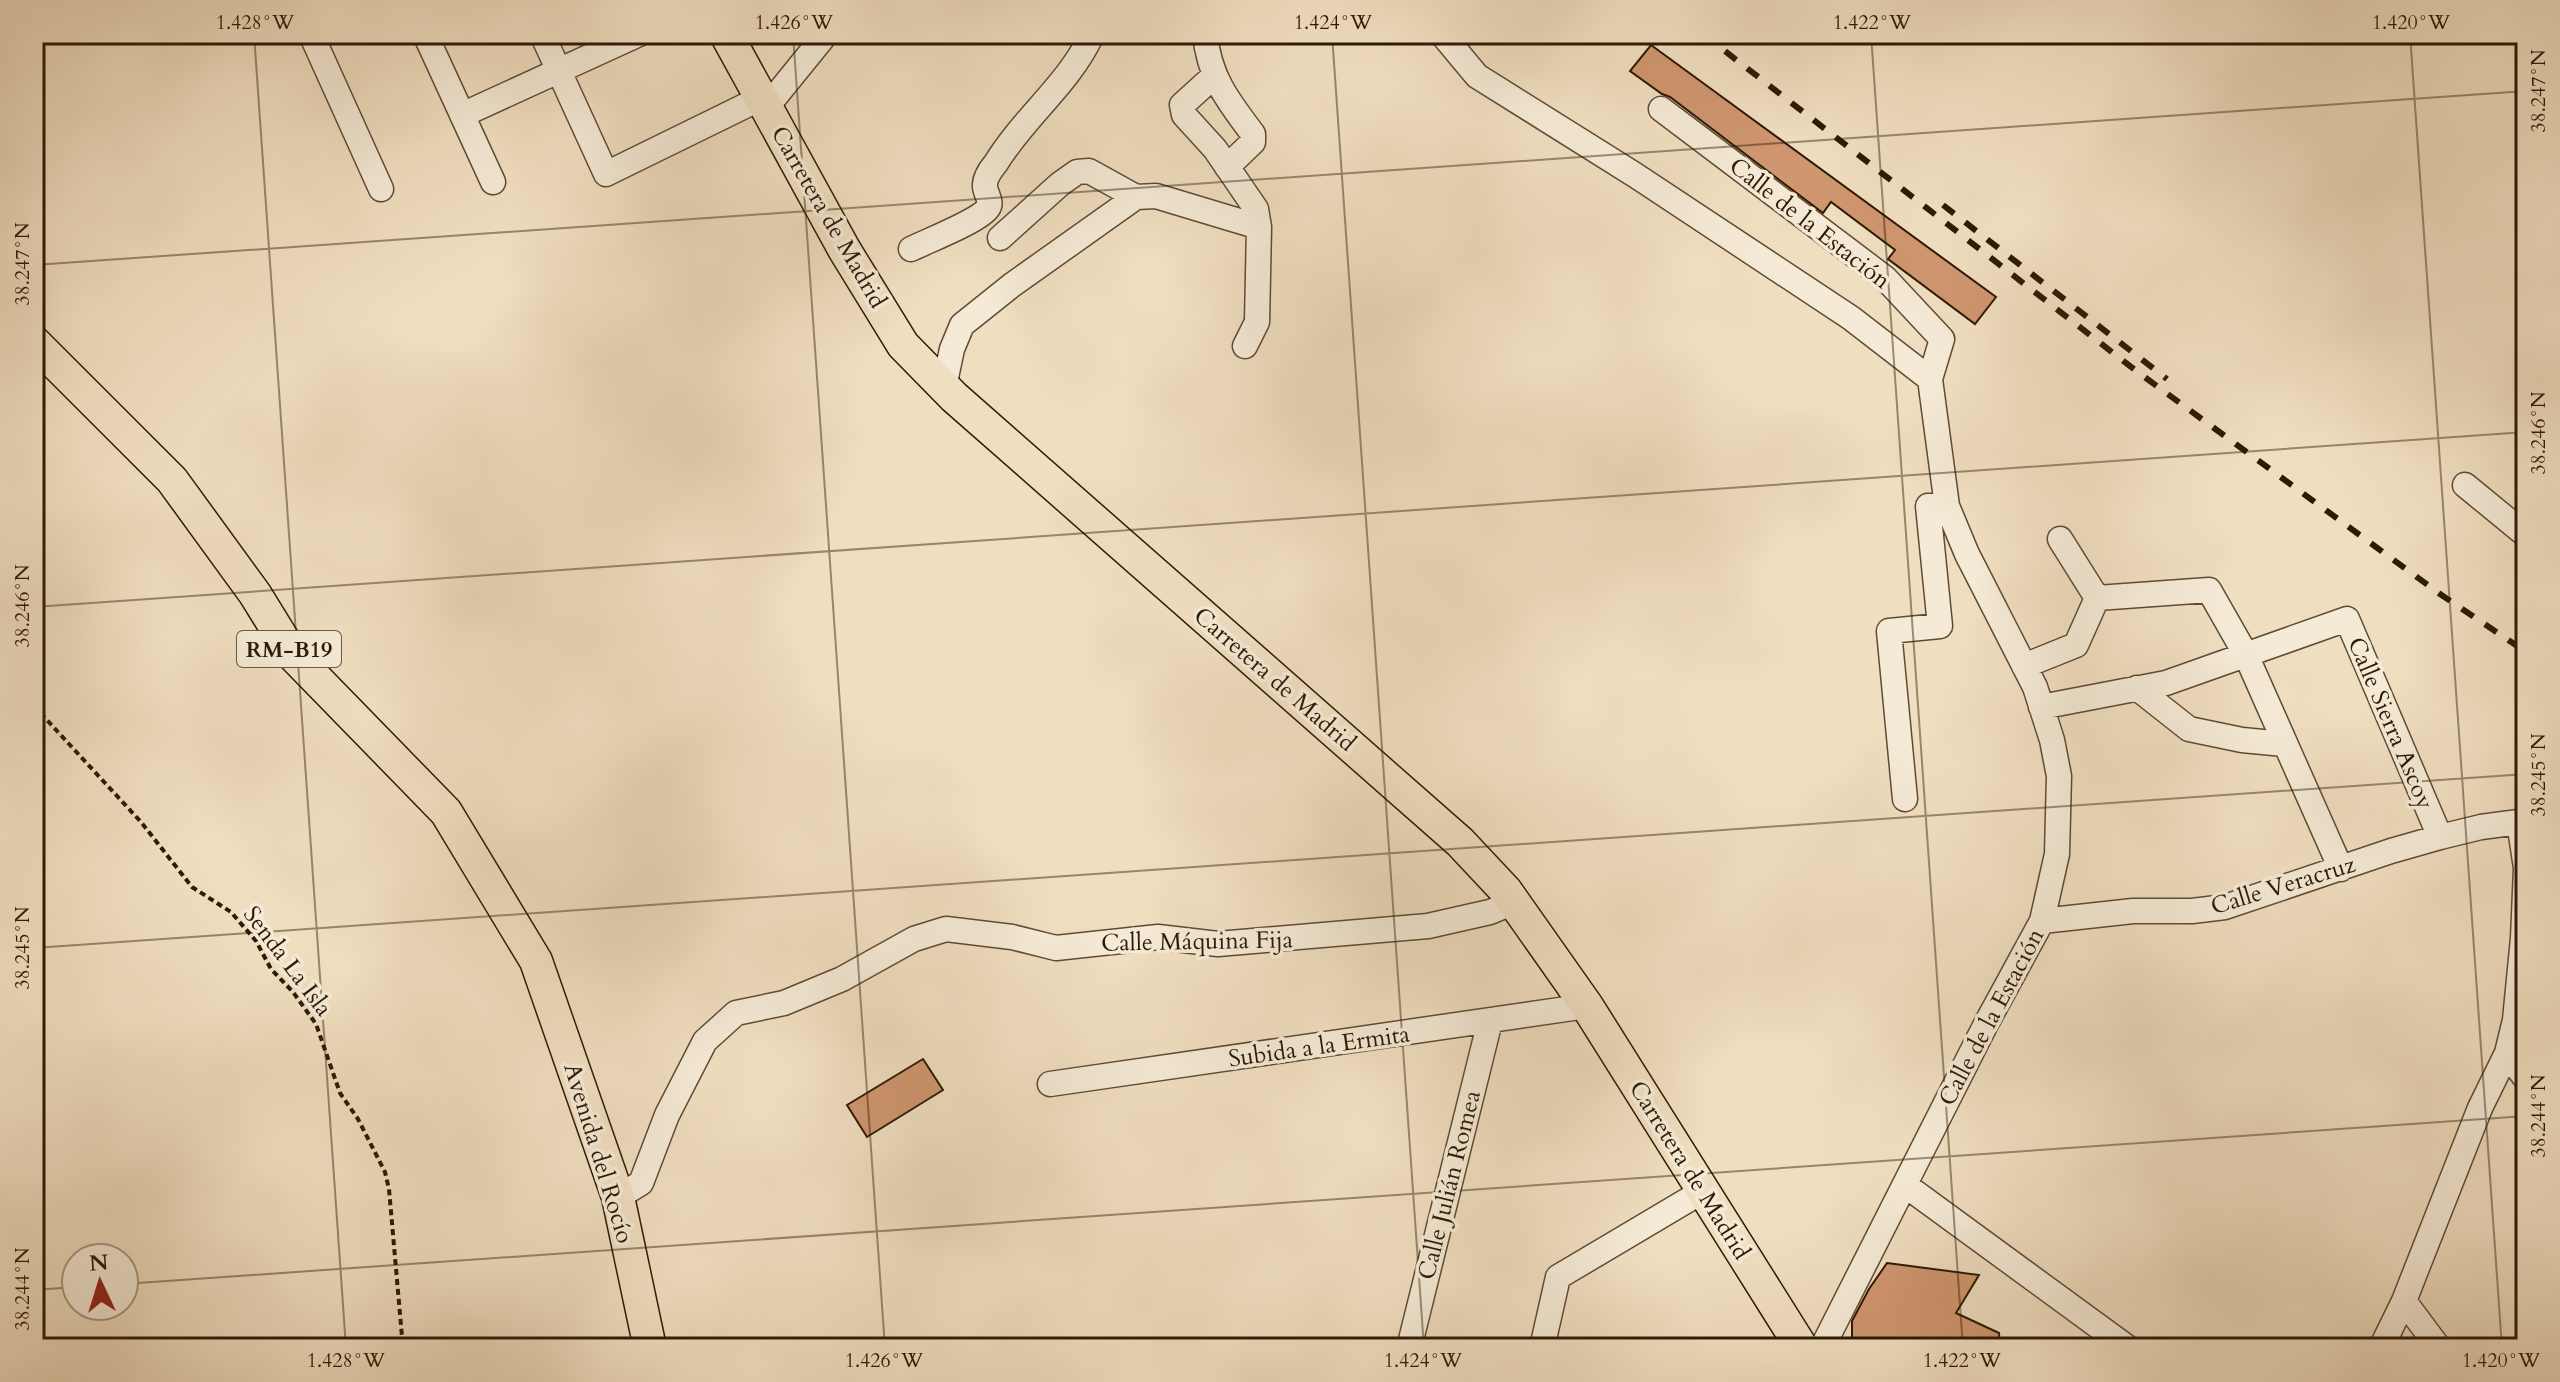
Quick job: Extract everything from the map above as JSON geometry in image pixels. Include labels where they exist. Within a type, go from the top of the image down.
[{"type":"main road","name":"Carretera de Madrid","points":[[726,34],[844,249],[903,345],[944,387],[1460,842],[1514,902],[1587,1006],[1802,1348]]},
{"type":"main road","name":"Avenida del Rocío","points":[[34,342],[172,480],[255,594],[292,654],[446,812],[536,961],[618,1197],[650,1348]]},
{"type":"street","points":[[311,34],[381,189]]},
{"type":"street","points":[[425,34],[493,182]]},
{"type":"street","points":[[542,34],[606,174],[764,103],[826,34]]},
{"type":"street","points":[[462,115],[639,34]]},
{"type":"street","points":[[911,249],[974,219],[987,209],[989,202],[984,187],[987,177],[1010,140],[1086,48],[1092,34]]},
{"type":"street","points":[[1205,34],[1215,75],[1233,110],[1253,134],[1253,142],[1227,167]]},
{"type":"street","points":[[1442,34],[1477,76],[1635,175],[1851,318],[1930,379]]},
{"type":"street","points":[[1215,75],[1182,105],[1184,115],[1227,167],[1256,209],[1259,227],[1257,322],[1245,346]]},
{"type":"street","name":"Calle de la Estación","points":[[1661,109],[1885,278],[1942,339],[1930,379],[1947,506],[1967,554],[2035,687],[2052,740],[2059,776],[2057,854],[2042,921],[1987,1022],[1822,1348]]},
{"type":"street","points":[[1000,238],[1060,184],[1077,172],[1089,171],[1136,197],[1156,196],[1259,227]]},
{"type":"street","points":[[944,387],[952,349],[962,325],[1012,285],[1136,197]]},
{"type":"street","points":[[2465,485],[2526,535]]},
{"type":"street","points":[[1905,799],[1889,631],[1940,626],[1928,506],[1947,506]]},
{"type":"street","points":[[2060,539],[2097,598]]},
{"type":"street","points":[[2097,598],[2209,590],[2246,655],[2341,869]]},
{"type":"street","points":[[2024,666],[2076,645],[2097,598]]},
{"type":"street","name":"Calle Sierra Ascoy","points":[[2246,655],[2347,619],[2440,837]]},
{"type":"street","points":[[2041,707],[2166,683],[2246,655]]},
{"type":"street","points":[[2137,688],[2189,729],[2242,740],[2284,744]]},
{"type":"street","points":[[2381,1348],[2404,1301],[2480,1108],[2507,1053],[2515,1020],[2524,925],[2526,868],[2523,822]]},
{"type":"street","name":"Calle Veracruz","points":[[2042,921],[2133,911],[2192,911],[2225,907],[2440,837],[2481,827],[2523,822]]},
{"type":"street","name":"Calle Máquina Fija","points":[[618,1197],[641,1183],[667,1115],[705,1041],[736,1013],[784,1003],[842,979],[925,935],[946,929],[1012,937],[1056,948],[1158,937],[1218,944],[1428,926],[1490,912],[1514,902]]},
{"type":"street","name":"Subida a la Ermita","points":[[1050,1084],[1587,1006]]},
{"type":"street","name":"Calle Julián Romea","points":[[1409,1348],[1490,1021]]},
{"type":"street","points":[[2507,1053],[2526,1079]]},
{"type":"street","points":[[1905,1185],[2128,1348]]},
{"type":"street","points":[[1542,1348],[1558,1277],[1703,1191]]},
{"type":"street","points":[[2404,1301],[2439,1348]]},
{"type":"path","name":"Senda La Isla","points":[[34,706],[141,822],[192,887],[231,912],[256,941],[271,969],[293,992],[316,1024],[340,1093],[358,1119],[385,1172],[403,1348]]},
{"type":"building","points":[[1651,45],[1996,297],[1975,324],[1888,259],[1895,250],[1831,202],[1823,213],[1670,97],[1630,71]]},
{"type":"building","points":[[923,1059],[943,1090],[867,1137],[847,1105]]},
{"type":"building","points":[[1887,1263],[1979,1275],[1956,1313],[1999,1333],[2000,1348],[1852,1348],[1852,1321]]},
{"type":"railway","points":[[1703,34],[2135,370],[2440,594],[2526,652]]},
{"type":"railway","points":[[1943,205],[2167,379]]}]
